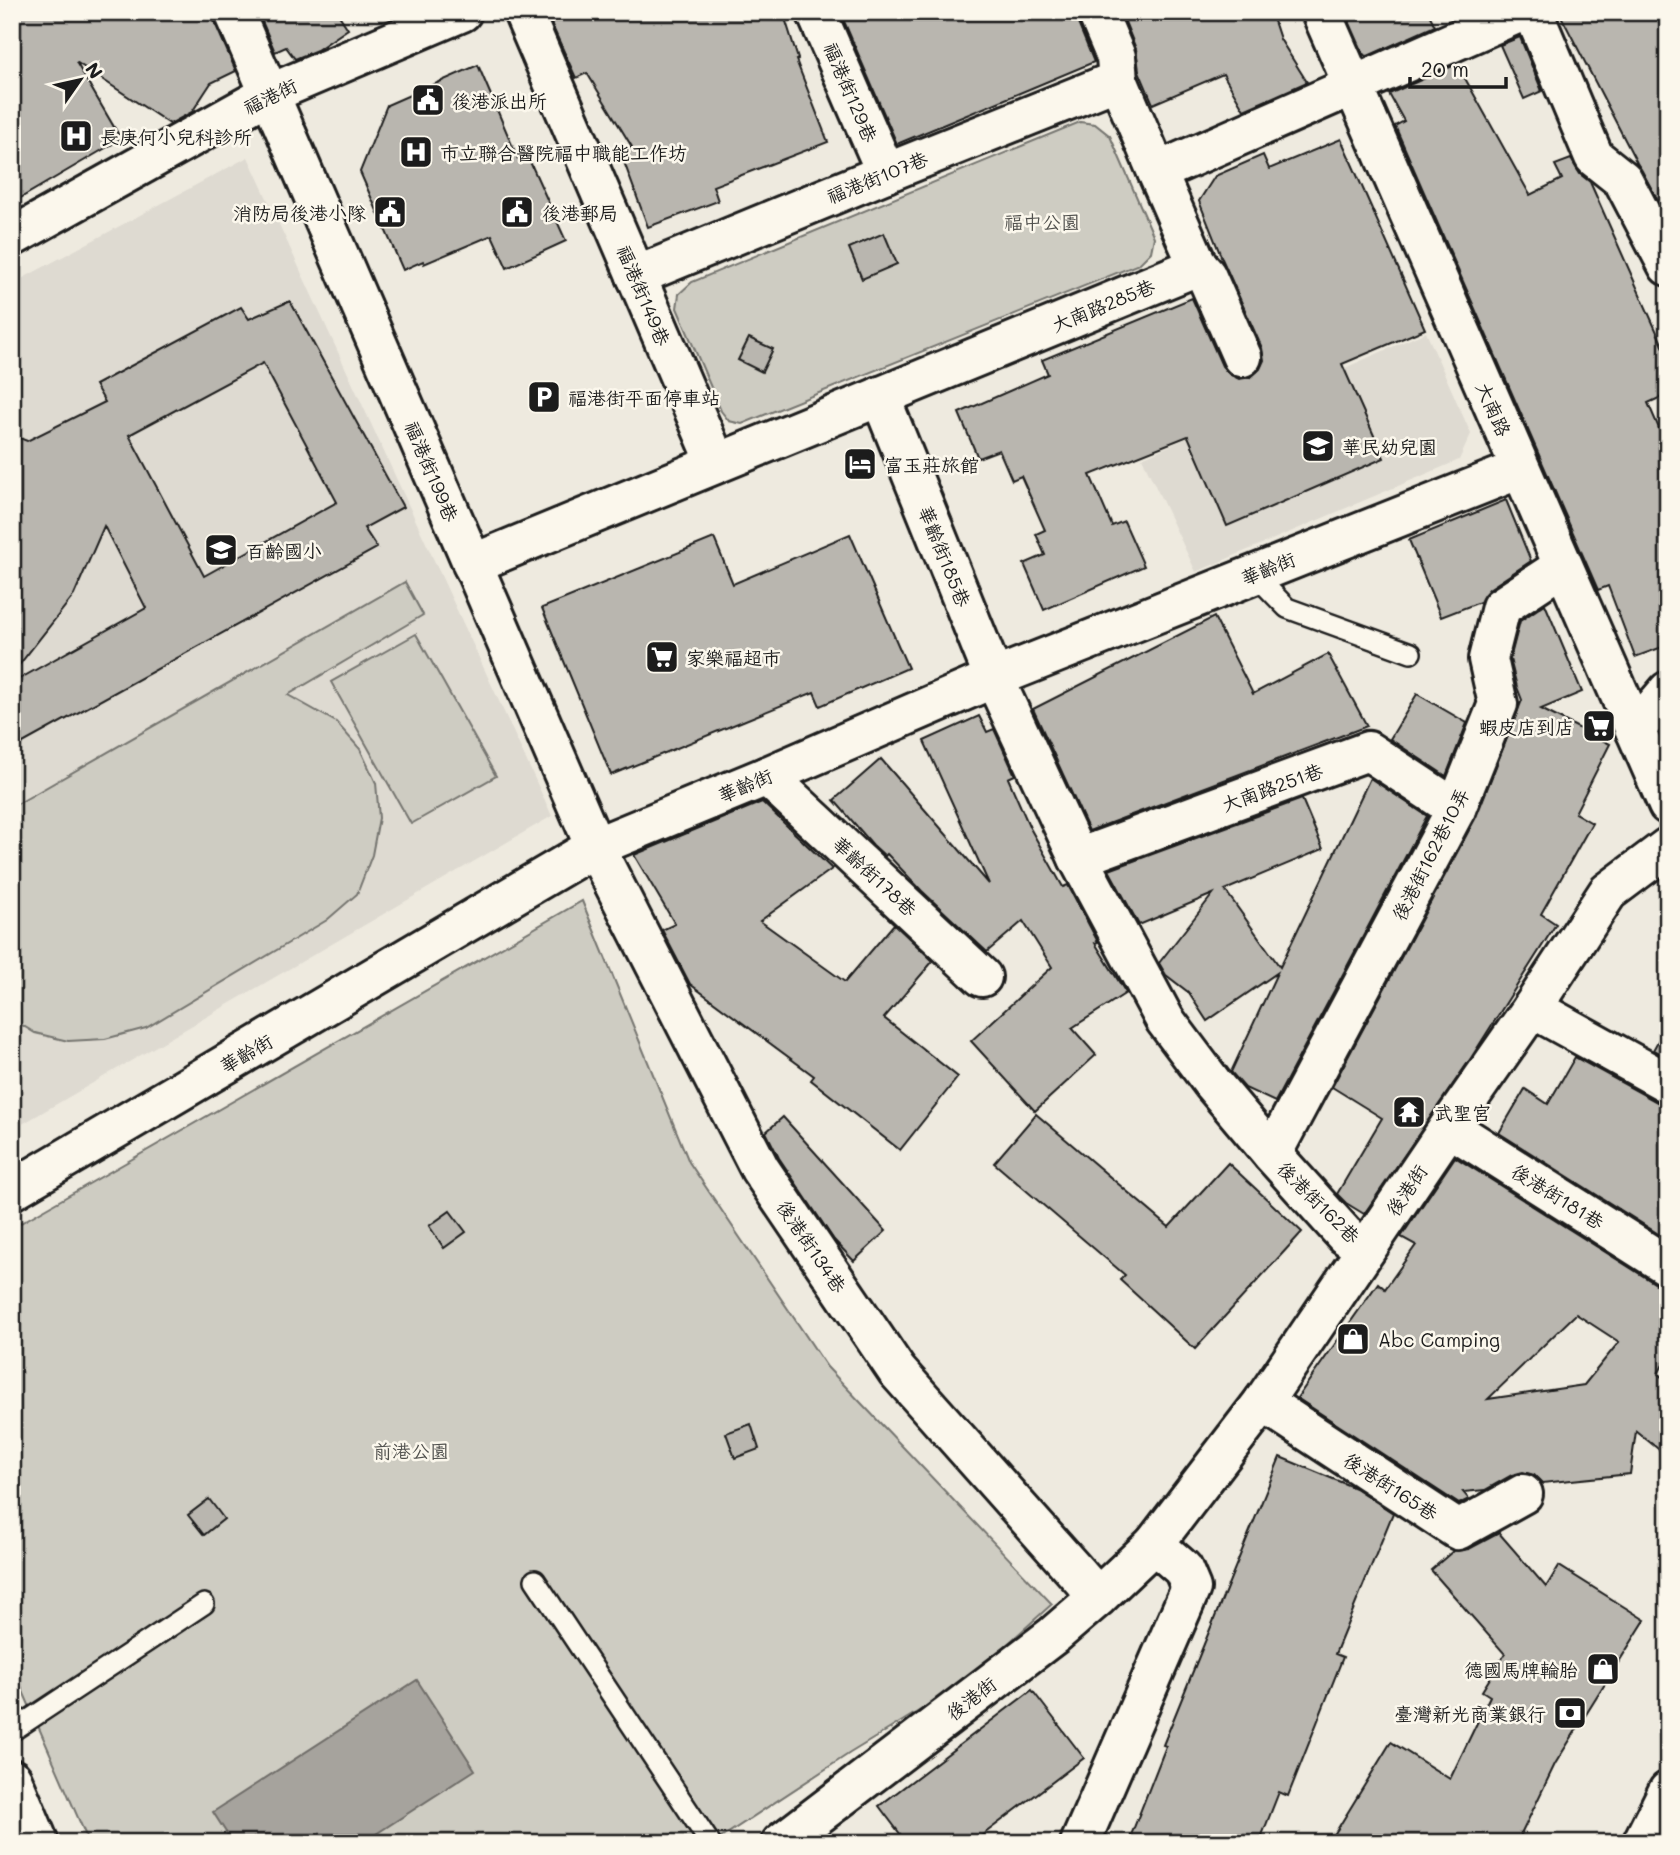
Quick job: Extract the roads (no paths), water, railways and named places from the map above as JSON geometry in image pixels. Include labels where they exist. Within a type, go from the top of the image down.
[{"type":"street","name":"福港街199巷","points":[[233,12],[595,847]]},
{"type":"street","name":"福港街","points":[[12,237],[269,94],[462,12]]},
{"type":"street","name":"福港街149巷","points":[[523,12],[716,462]]},
{"type":"street","name":"福港街129巷","points":[[816,12],[886,173]]},
{"type":"street","points":[[1097,12],[1116,57],[1118,80],[1198,266],[1206,275],[1242,356]]},
{"type":"street","name":"大南路","points":[[1321,12],[1668,805]]},
{"type":"street","points":[[1157,172],[1521,12]]},
{"type":"street","points":[[1533,12],[1594,156],[1623,180],[1668,266]]},
{"type":"street","name":"福港街107巷","points":[[636,276],[1118,80]]},
{"type":"street","name":"大南路285巷","points":[[472,564],[1198,266]]},
{"type":"street","name":"華齡街185巷","points":[[880,396],[994,677]]},
{"type":"street","name":"華齡街","points":[[12,1190],[595,847],[767,776],[994,677],[1520,469]]},
{"type":"street","name":"後港街162巷10弄","points":[[1272,1154],[1456,810],[1498,704],[1489,659],[1501,607],[1563,566]]},
{"type":"street","points":[[994,677],[1078,859],[1165,1020],[1213,1084],[1272,1154]]},
{"type":"street","points":[[1635,730],[1668,691]]},
{"type":"street","name":"大南路251巷","points":[[1078,859],[1368,751],[1456,810]]},
{"type":"street","name":"華齡街178巷","points":[[767,776],[982,976]]},
{"type":"street","name":"後港街134巷","points":[[595,847],[760,1169],[897,1371],[1098,1597]]},
{"type":"street","name":"後港街","points":[[781,1843],[1054,1635],[1154,1544],[1263,1402],[1608,892],[1668,847]]},
{"type":"street","points":[[1532,1008],[1668,1083]]},
{"type":"street","name":"後港街181巷","points":[[1449,1127],[1668,1266]]},
{"type":"street","name":"後港街162巷","points":[[1272,1154],[1345,1235],[1366,1249]]},
{"type":"street","name":"後港街165巷","points":[[1263,1402],[1458,1530],[1523,1494]]},
{"type":"street","points":[[1080,1843],[1191,1588],[1183,1569],[1154,1544]]},
{"type":"street","points":[[12,1779],[39,1843]]},
{"type":"street","points":[[1643,1843],[1668,1791]]},
{"type":"lane","points":[[1254,574],[1287,608],[1411,653]]},
{"type":"lane","points":[[535,1580],[710,1843]]},
{"type":"lane","points":[[12,1731],[204,1604]]},
{"type":"place","name":"後港派出所","points":[[428,100]]},
{"type":"place","name":"長庚何小兒科診所","points":[[76,136]]},
{"type":"place","name":"市立聯合醫院福中職能工作坊","points":[[416,152]]},
{"type":"place","name":"消防局後港小隊","points":[[390,212]]},
{"type":"place","name":"後港郵局","points":[[517,212]]},
{"type":"place","name":"福港街平面停車站","points":[[544,397]]},
{"type":"place","name":"華民幼兒園","points":[[1318,446]]},
{"type":"place","name":"富玉莊旅館","points":[[860,464]]},
{"type":"place","name":"百齡國小","points":[[221,550]]},
{"type":"place","name":"家樂福超市","points":[[662,657]]},
{"type":"place","name":"蝦皮店到店","points":[[1599,726]]},
{"type":"place","name":"武聖宮","points":[[1409,1112]]},
{"type":"place","name":"Abc Camping","points":[[1353,1339]]},
{"type":"place","name":"德國馬牌輪胎","points":[[1603,1669]]},
{"type":"place","name":"臺灣新光商業銀行","points":[[1570,1713]]},
{"type":"park label","name":"福中公園","points":[[1042,221]]},
{"type":"park label","name":"前港公園","points":[[411,1450]]}]
